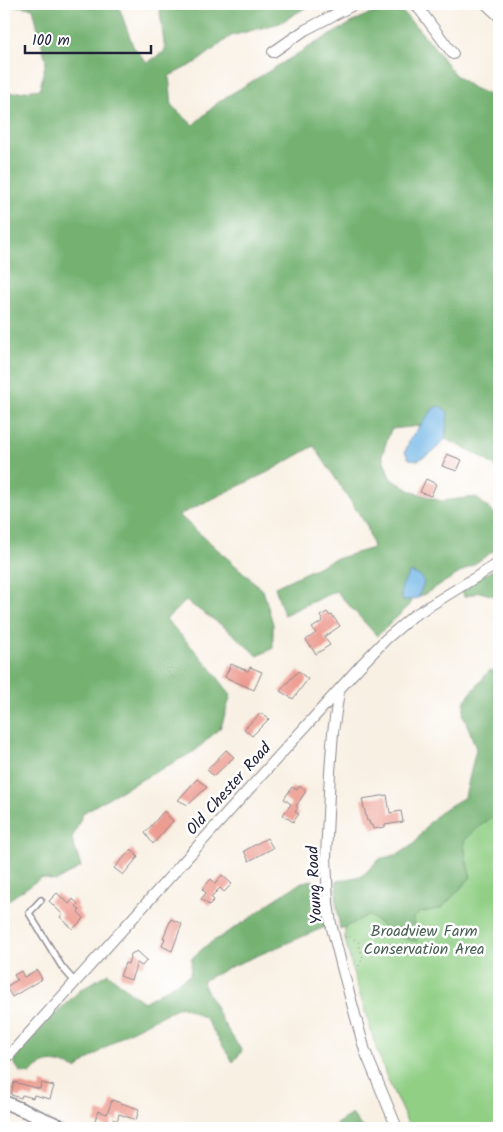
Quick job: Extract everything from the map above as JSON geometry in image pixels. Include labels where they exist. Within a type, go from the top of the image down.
[{"type":"street","points":[[273,52],[305,30],[356,4]]},
{"type":"street","points":[[486,4],[499,16]]},
{"type":"street","points":[[418,5],[453,54]]},
{"type":"street","name":"Old Chester Road","points":[[4,1061],[386,639],[413,616],[499,563]]},
{"type":"street","name":"Young Road","points":[[339,690],[333,732],[326,857],[328,903],[343,971],[365,1050],[396,1128]]},
{"type":"street","points":[[4,1102],[65,1128]]},
{"type":"lane","points":[[41,900],[29,913],[62,968],[75,982]]},
{"type":"path","points":[[335,939],[348,936],[358,941],[363,958],[358,968],[343,971]]},
{"type":"green space","points":[[4,4],[118,4],[133,46],[147,63],[165,51],[159,4],[310,4],[280,23],[231,36],[197,62],[169,76],[172,106],[193,125],[221,100],[314,44],[364,16],[398,7],[432,44],[454,74],[473,88],[499,99],[499,469],[477,454],[445,439],[448,412],[434,408],[420,426],[391,429],[382,455],[390,478],[411,491],[441,501],[476,497],[499,518],[499,547],[418,598],[424,582],[402,600],[411,600],[410,605],[377,636],[336,591],[284,615],[275,587],[332,560],[373,548],[367,526],[314,446],[268,472],[179,515],[263,590],[273,624],[273,648],[258,656],[226,628],[186,601],[166,619],[209,666],[231,695],[221,727],[195,751],[83,813],[72,839],[81,867],[56,881],[41,878],[4,903],[4,94],[40,89],[46,61],[33,8]]},
{"type":"green space","points":[[499,566],[499,597],[479,592],[464,597],[462,588]]},
{"type":"green space","points":[[490,670],[499,673],[499,812],[464,841],[471,877],[442,908],[420,913],[413,918],[417,941],[398,937],[368,915],[340,929],[336,901],[337,881],[362,876],[379,859],[399,854],[414,844],[428,824],[441,811],[465,797],[476,749],[463,716],[465,700]]},
{"type":"green space","name":"Broadview Farm Conservation Area","points":[[499,808],[499,1128],[410,1128],[387,1078],[355,979],[345,939],[344,898]]},
{"type":"green space","points":[[313,880],[322,903],[325,927],[202,981],[222,1021],[242,1051],[233,1062],[205,1018],[181,1006],[125,1034],[76,1069],[52,1062],[41,1065],[30,1074],[20,1072],[13,1061],[45,1024],[79,991],[108,973],[144,1002],[190,975],[192,958],[207,945],[249,919],[302,882]]},
{"type":"green space","points":[[352,1114],[361,1126],[366,1128],[334,1128],[333,1126]]},
{"type":"water","points":[[440,406],[448,412],[445,439],[434,451],[418,460],[409,459],[405,452],[410,439],[434,408]]},
{"type":"water","points":[[410,572],[420,576],[424,582],[418,598],[402,600],[404,582]]},
{"type":"building","points":[[447,454],[462,460],[457,471],[442,466]]},
{"type":"building","points":[[426,479],[436,484],[431,496],[420,492]]},
{"type":"building","points":[[327,612],[330,616],[332,615],[340,626],[324,637],[330,645],[316,654],[306,640],[316,633],[312,628],[323,621],[320,616]]},
{"type":"building","points":[[231,664],[248,671],[250,667],[262,672],[254,690],[225,677]]},
{"type":"building","points":[[298,671],[308,679],[293,699],[280,691]]},
{"type":"building","points":[[261,713],[269,719],[252,736],[244,729]]},
{"type":"building","points":[[226,750],[234,757],[214,776],[207,770]]},
{"type":"building","points":[[197,779],[207,787],[188,805],[178,800]]},
{"type":"building","points":[[299,786],[306,791],[296,806],[298,808],[295,812],[299,814],[293,822],[283,815],[291,804],[284,799],[292,787],[297,790]]},
{"type":"building","points":[[387,795],[390,813],[401,811],[403,822],[373,829],[369,821],[367,821],[362,799]]},
{"type":"building","points":[[164,811],[173,821],[153,844],[145,833]]},
{"type":"building","points":[[267,838],[273,848],[249,861],[244,851]]},
{"type":"building","points":[[132,849],[138,857],[123,875],[114,868]]},
{"type":"building","points":[[222,875],[232,884],[224,892],[220,888],[211,897],[214,900],[209,905],[201,899],[206,893],[202,889],[211,879],[215,883]]},
{"type":"building","points":[[57,893],[69,904],[73,899],[78,904],[76,906],[80,910],[78,912],[84,918],[73,929],[60,917],[62,914],[49,901]]},
{"type":"building","points":[[171,919],[182,924],[172,951],[162,946],[165,938],[163,938]]},
{"type":"building","points":[[137,951],[147,960],[142,966],[137,963],[131,980],[120,976],[125,963],[128,964],[131,954]]},
{"type":"building","points":[[37,970],[42,979],[12,997],[6,987],[17,980],[14,975],[21,971],[24,977]]},
{"type":"building","points":[[14,1082],[40,1089],[41,1083],[54,1086],[50,1099],[34,1095],[33,1098],[22,1095],[21,1098],[11,1095]]},
{"type":"building","points":[[112,1100],[139,1109],[136,1120],[119,1114],[117,1121],[113,1119],[110,1128],[94,1123],[98,1111],[107,1114]]}]
